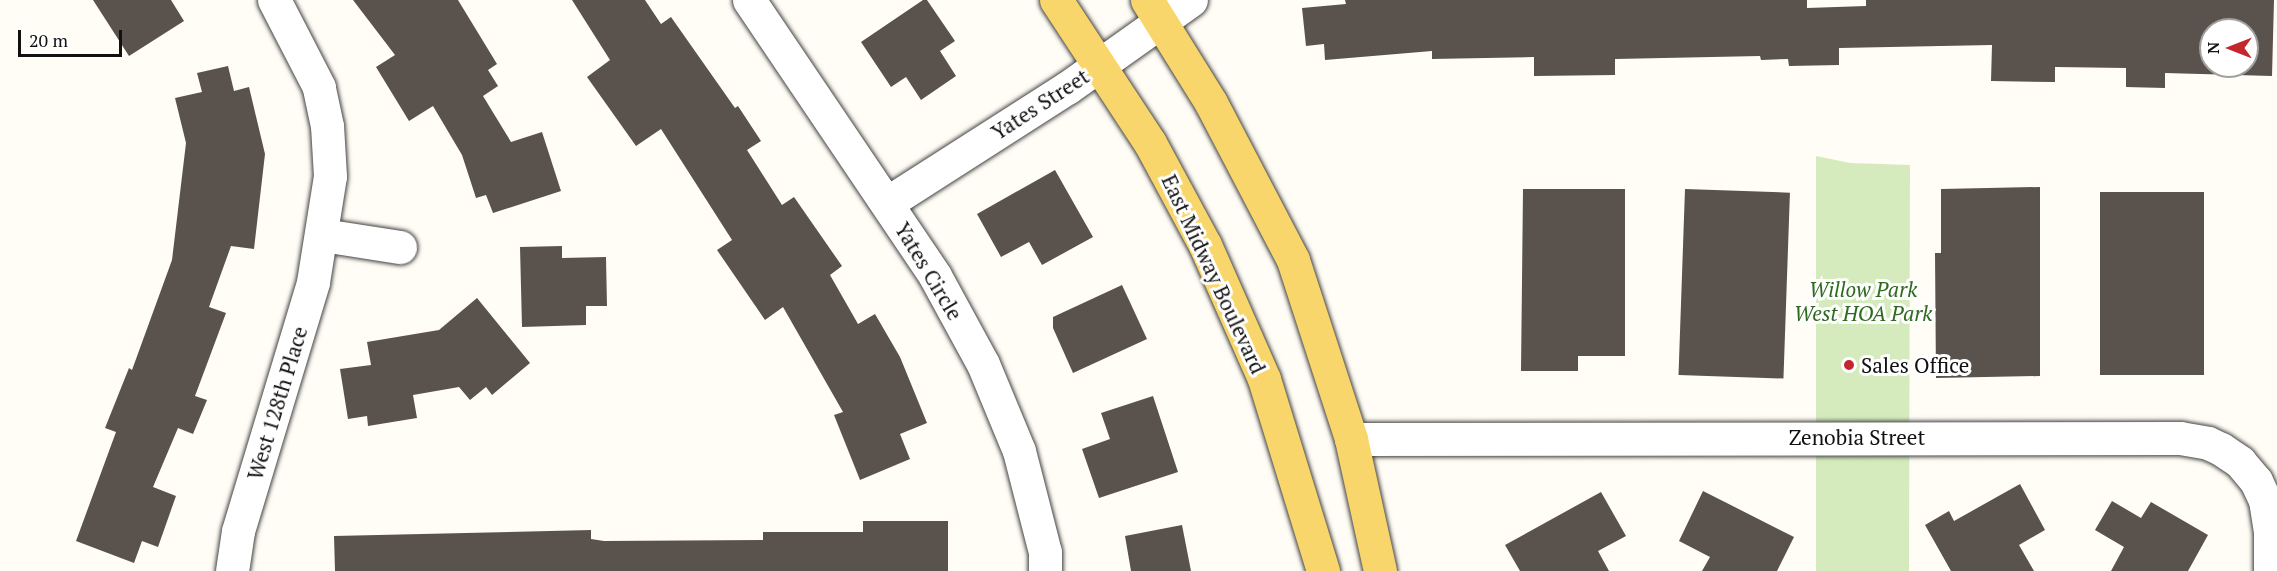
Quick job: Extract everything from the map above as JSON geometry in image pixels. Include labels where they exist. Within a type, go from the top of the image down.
[{"type":"main road","name":"East Midway Boulevard","points":[[1056,0],[1101,64],[1185,206],[1264,379],[1323,571]]},
{"type":"main road","points":[[1154,11],[1211,103],[1293,260],[1352,439],[1380,571]]},
{"type":"street","name":"West 128th Place","points":[[232,571],[237,531],[313,282],[323,235],[330,176],[327,126],[319,87],[274,0]]},
{"type":"street","name":"Yates Circle","points":[[749,0],[935,276],[983,364],[1019,451],[1045,552],[1045,571]]},
{"type":"street","name":"Yates Street","points":[[887,203],[1101,64],[1154,11],[1191,0]]},
{"type":"street","points":[[323,235],[400,247]]},
{"type":"street","name":"Zenobia Street","points":[[1352,439],[2180,438],[2208,443],[2221,449],[2240,462],[2256,482],[2268,522],[2270,571]]},
{"type":"green space","name":"Willow Park West HOA Park","points":[[1816,156],[1850,163],[1910,165],[1909,571],[1816,571]]},
{"type":"building","points":[[93,0],[171,0],[184,21],[129,56]]},
{"type":"building","points":[[353,0],[458,0],[497,64],[488,70],[498,86],[483,96],[511,142],[542,132],[561,191],[493,213],[486,195],[476,198],[462,155],[433,106],[409,121],[376,67],[395,55]]},
{"type":"building","points":[[572,0],[645,0],[661,24],[671,17],[735,108],[738,106],[761,141],[747,150],[782,205],[794,197],[842,266],[830,275],[858,324],[875,314],[900,357],[927,423],[900,434],[910,459],[860,480],[834,415],[843,412],[783,307],[765,320],[717,250],[732,240],[661,129],[636,146],[587,77],[610,60]]},
{"type":"building","points":[[923,0],[927,0],[955,41],[940,51],[956,76],[921,100],[906,77],[891,87],[861,42]]},
{"type":"building","points":[[1345,0],[1807,0],[1807,8],[1866,6],[1866,0],[2274,0],[2272,76],[2259,76],[2259,18],[2199,18],[2199,74],[2165,73],[2165,88],[2126,87],[2126,68],[2055,67],[2055,82],[1991,81],[1992,45],[1839,48],[1839,65],[1789,66],[1788,59],[1761,60],[1760,56],[1615,59],[1615,75],[1534,76],[1534,57],[1432,59],[1432,51],[1325,60],[1324,44],[1306,46],[1302,8],[1346,4]]},
{"type":"building","points":[[228,66],[234,91],[249,87],[265,154],[254,249],[231,246],[209,307],[226,313],[195,396],[207,400],[193,434],[178,428],[153,487],[176,496],[158,547],[142,541],[134,563],[76,541],[116,432],[105,428],[129,368],[132,370],[172,260],[186,143],[175,98],[202,92],[197,73]]},
{"type":"building","points":[[1055,170],[1093,237],[1042,265],[1029,242],[1001,257],[977,214]]},
{"type":"building","points":[[2040,187],[2040,376],[1936,378],[1935,253],[1941,253],[1941,189]]},
{"type":"building","points":[[1523,189],[1625,189],[1625,356],[1578,356],[1578,371],[1521,371]]},
{"type":"building","points":[[1685,189],[1790,193],[1783,379],[1679,375]]},
{"type":"building","points":[[2100,192],[2204,192],[2204,375],[2100,375]]},
{"type":"building","points":[[562,246],[562,258],[606,257],[607,306],[586,306],[586,325],[522,327],[520,247]]},
{"type":"building","points":[[1122,285],[1147,339],[1073,373],[1053,328],[1053,317]]},
{"type":"building","points":[[477,298],[530,363],[492,395],[486,387],[470,400],[459,387],[413,395],[417,418],[368,426],[367,416],[348,419],[340,369],[371,365],[367,342],[439,330]]},
{"type":"building","points":[[1153,396],[1178,472],[1099,498],[1082,449],[1110,439],[1101,413]]},
{"type":"building","points":[[2020,484],[2045,530],[2019,545],[2034,571],[1951,571],[1925,525],[1949,511],[1954,521]]},
{"type":"building","points":[[1703,491],[1794,537],[1777,571],[1702,571],[1710,557],[1679,541]]},
{"type":"building","points":[[1601,492],[1626,536],[1598,551],[1609,571],[1520,571],[1505,545]]},
{"type":"building","points":[[2112,501],[2141,518],[2151,502],[2208,535],[2188,571],[2111,571],[2124,547],[2095,530]]},
{"type":"building","points":[[863,521],[948,521],[948,571],[335,571],[334,536],[591,530],[591,539],[604,541],[763,540],[763,532],[863,532]]},
{"type":"building","points":[[1182,525],[1191,571],[1131,571],[1125,536]]},
{"type":"place","name":"Sales Office","points":[[1849,365]]}]
